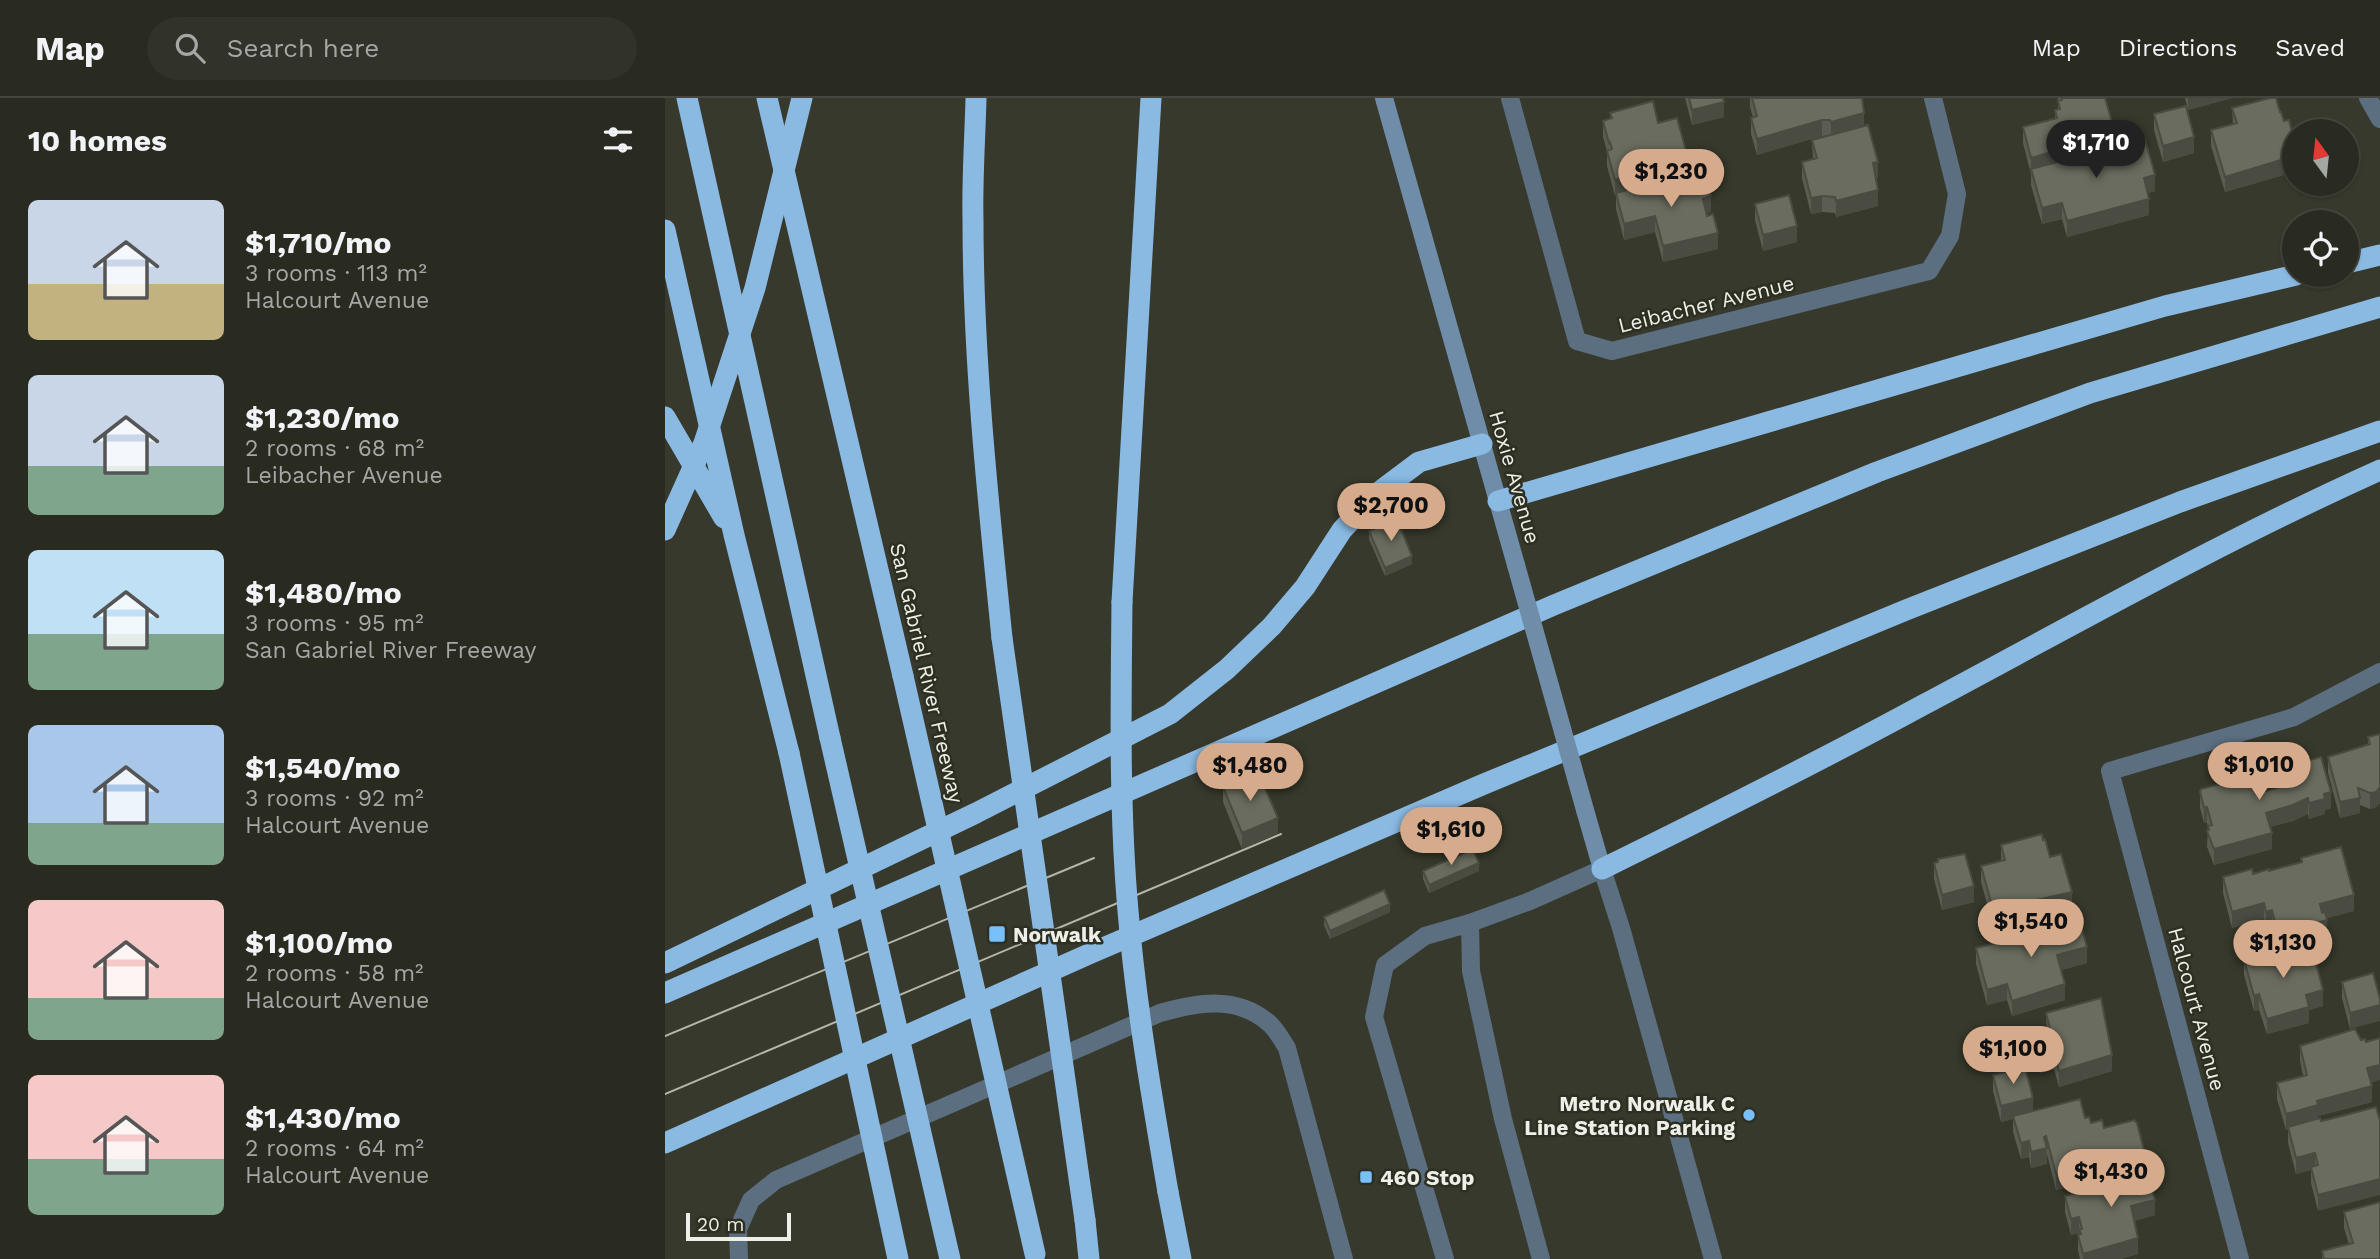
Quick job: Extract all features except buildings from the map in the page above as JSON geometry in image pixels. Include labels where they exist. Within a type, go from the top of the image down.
[{"type":"highway","points":[[687,98],[950,1259]]},
{"type":"highway","name":"San Gabriel River Freeway","points":[[767,98],[1036,1257]]},
{"type":"highway","points":[[665,530],[704,443],[755,288],[802,98]]},
{"type":"highway","points":[[976,98],[972,219],[977,348],[988,504],[1002,638],[1089,1259]]},
{"type":"highway","points":[[1151,98],[1122,602],[1120,771],[1128,911],[1143,1046],[1181,1259]]},
{"type":"highway","points":[[665,230],[734,535],[789,753],[898,1259]]},
{"type":"highway","points":[[2359,260],[2380,255]]},
{"type":"highway","points":[[1498,501],[2165,306],[2282,278]]},
{"type":"highway","points":[[665,993],[1554,605],[1877,471],[2090,393],[2380,307]]},
{"type":"highway","points":[[665,417],[734,535]]},
{"type":"highway","points":[[665,1143],[1089,954],[1485,784],[1906,610],[2143,517],[2380,431]]},
{"type":"highway","points":[[665,963],[963,820],[1170,714],[1227,669],[1272,626],[1305,587],[1342,530],[1375,495],[1419,463],[1482,444]]},
{"type":"highway","points":[[1602,869],[1921,706],[2137,589],[2297,507],[2380,470]]},
{"type":"main road","name":"Hoxie Avenue","points":[[1384,98],[1602,869]]},
{"type":"street","name":"Leibacher Avenue","points":[[1510,98],[1577,341],[1612,351],[1929,271],[1950,236],[1957,194],[1933,98]]},
{"type":"street","points":[[2368,98],[2380,118]]},
{"type":"street","name":"Halcourt Avenue","points":[[2240,1259],[2110,771],[2294,717],[2380,672]]},
{"type":"street","points":[[1445,1259],[1374,1017],[1385,965],[1425,936],[1530,901],[1602,869],[1622,928],[1713,1259]]},
{"type":"street","points":[[1470,923],[1471,971],[1503,1119],[1541,1259]]},
{"type":"street","points":[[739,1259],[738,1230],[751,1200],[776,1180],[1160,1013],[1197,1003],[1227,1003],[1251,1010],[1272,1026],[1287,1048],[1344,1259]]},
{"type":"tram line","points":[[665,1094],[1281,834]]},
{"type":"tram line","points":[[665,1036],[1094,858]]},
{"type":"place","name":"Norwalk","points":[[997,934]]},
{"type":"place","name":"Metro Norwalk C Line Station Parking","points":[[1749,1115]]},
{"type":"place","name":"460 Stop","points":[[1366,1177]]}]
